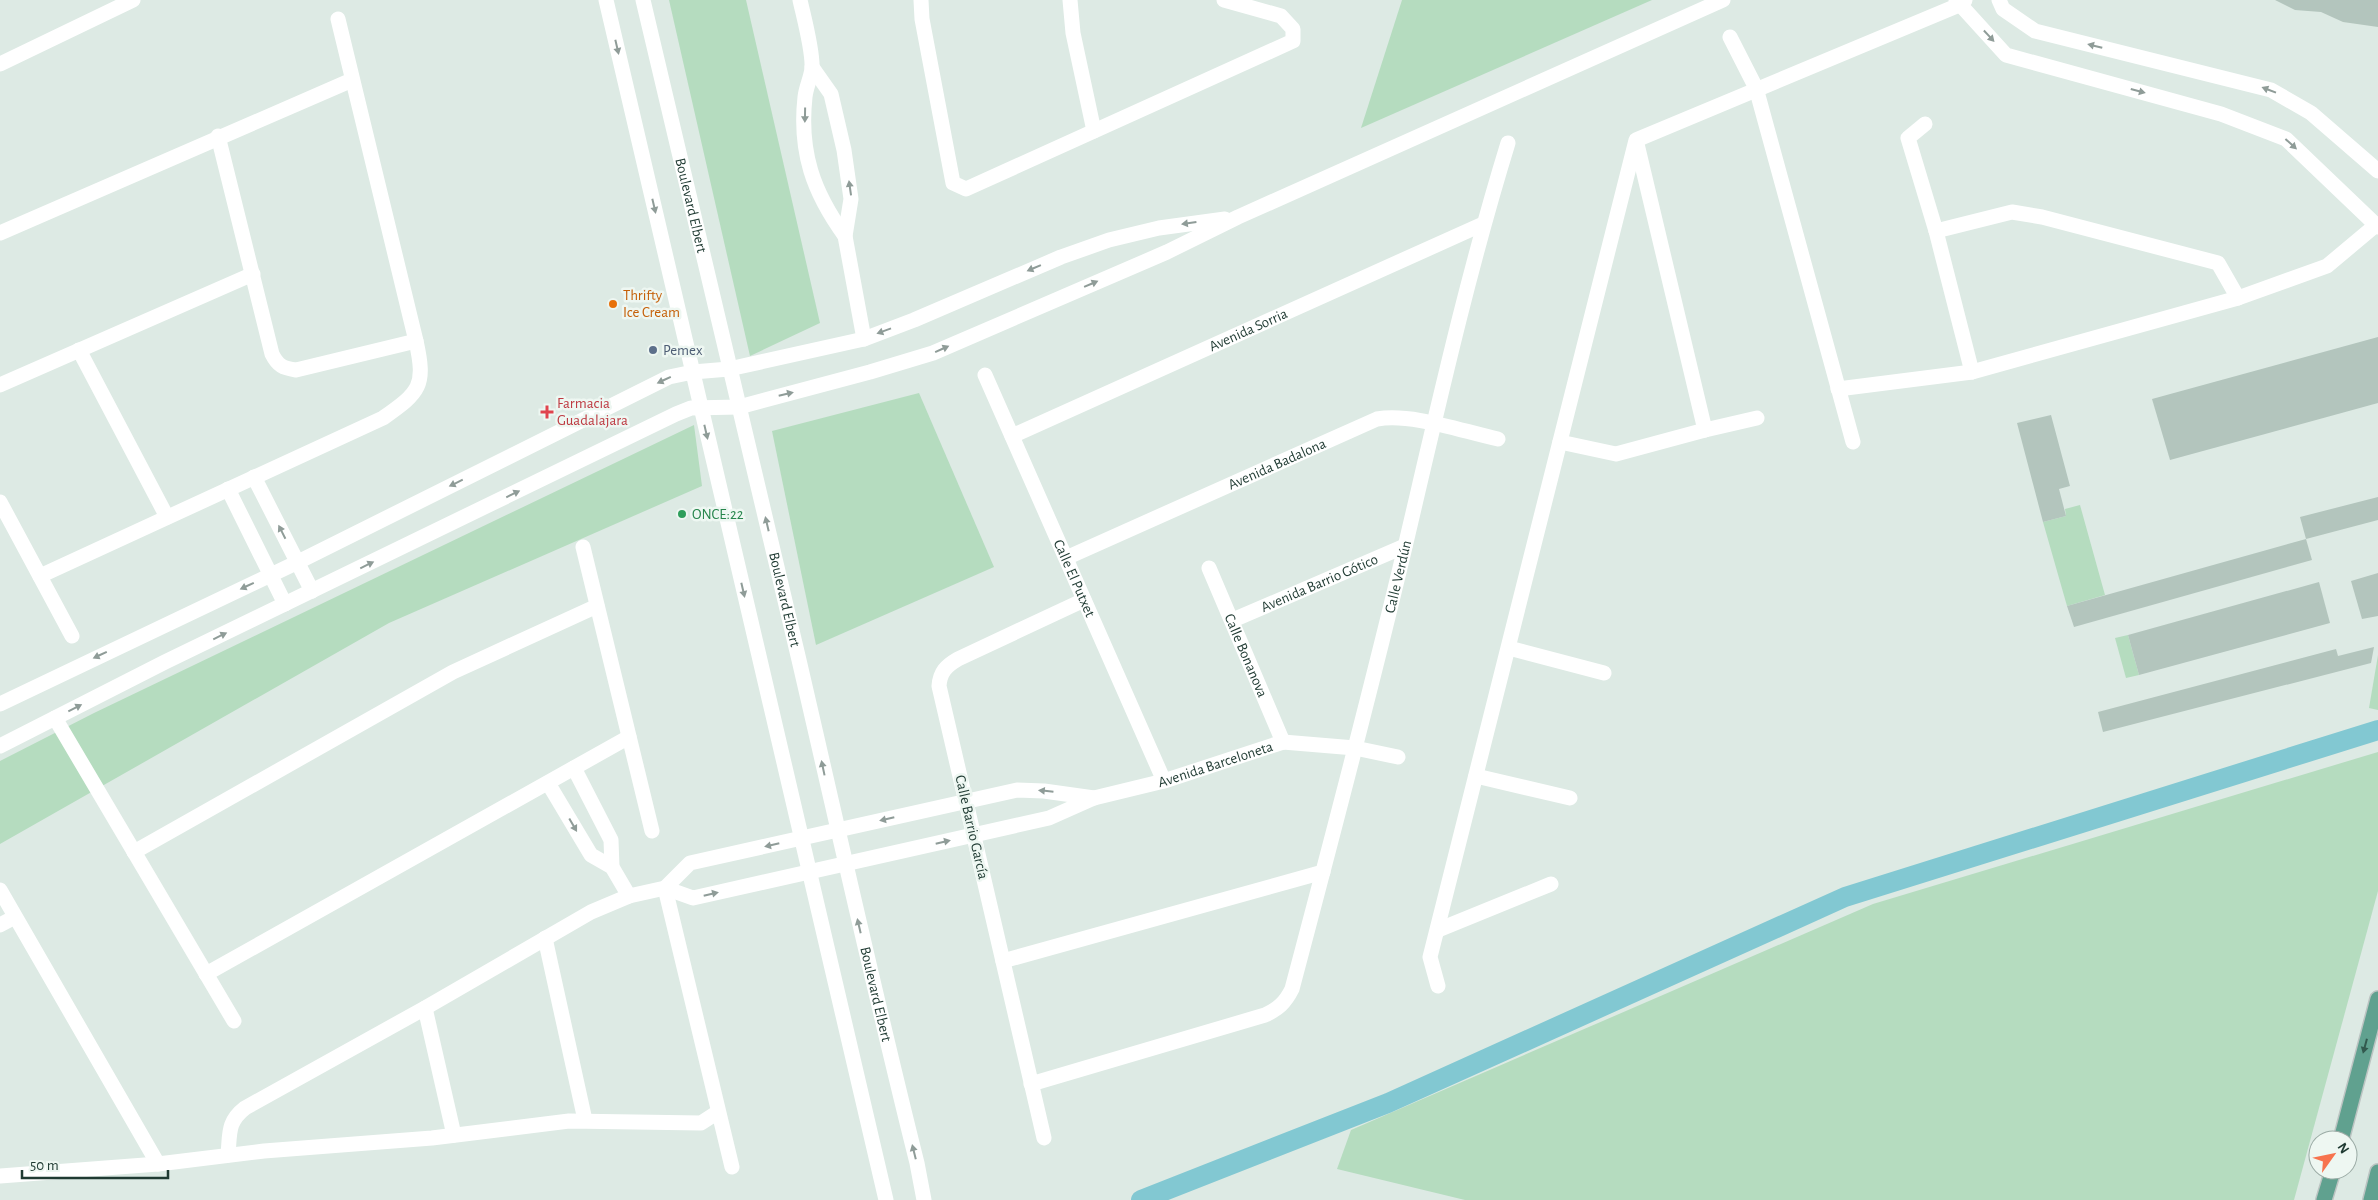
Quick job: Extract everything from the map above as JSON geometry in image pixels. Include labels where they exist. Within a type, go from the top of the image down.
[{"type":"main road","points":[[2343,1130],[2378,999]]},
{"type":"main road","points":[[2371,1200],[2378,1172]]},
{"type":"main road","points":[[2324,1200],[2329,1180]]},
{"type":"street","points":[[2,58],[133,0]]},
{"type":"street","points":[[606,0],[886,1200]]},
{"type":"street","name":"Boulevard Elbert","points":[[642,0],[739,407],[844,864],[917,1163],[924,1200]]},
{"type":"street","points":[[800,0],[812,67],[805,97],[804,145],[813,182],[827,211],[845,236]]},
{"type":"street","points":[[921,0],[922,19],[953,183],[966,188],[1293,41],[1294,30],[1281,16],[1224,0]]},
{"type":"street","points":[[1070,0],[1073,33],[1094,131]]},
{"type":"street","points":[[0,746],[285,604],[676,414],[691,408],[739,407],[933,353],[1167,252],[1238,217],[1723,0]]},
{"type":"street","points":[[1999,0],[2003,8],[2035,31],[2271,90],[2311,113],[2378,171]]},
{"type":"street","points":[[1636,140],[1960,2],[2006,55],[2221,114],[2286,139],[2377,226],[2327,266],[2238,298],[1972,372],[1838,389]]},
{"type":"street","points":[[40,576],[383,418],[402,405],[416,389],[421,378],[422,367],[338,19]]},
{"type":"street","points":[[1730,37],[1756,88],[1852,442]]},
{"type":"street","points":[[812,67],[831,94],[844,150],[851,199],[845,236],[864,339]]},
{"type":"street","points":[[0,232],[218,136],[352,80]]},
{"type":"street","points":[[1925,124],[1908,138],[1936,231],[1972,372]]},
{"type":"street","points":[[218,136],[254,274],[272,354],[276,363],[282,368],[296,370],[416,341]]},
{"type":"street","points":[[1636,140],[1705,430]]},
{"type":"street","points":[[1438,986],[1430,957],[1636,140]]},
{"type":"street","name":"Calle Verdún","points":[[1031,1084],[1265,1016],[1280,1008],[1292,989],[1355,748],[1405,546],[1432,424],[1483,224],[1508,143]]},
{"type":"street","points":[[1936,231],[2012,212],[2042,217],[2218,263],[2238,298]]},
{"type":"street","points":[[0,704],[298,562],[669,377],[693,372],[729,369],[864,339],[914,320],[1062,257],[1109,240],[1159,228],[1238,217]]},
{"type":"street","name":"Avenida Sorria","points":[[1012,436],[1483,224]]},
{"type":"street","points":[[1159,228],[1168,231],[1172,237],[1172,244],[1167,252]]},
{"type":"street","points":[[0,385],[254,274]]},
{"type":"street","points":[[79,350],[166,517]]},
{"type":"street","name":"Calle El Putxet","points":[[984,375],[1164,781]]},
{"type":"street","name":"Avenida Badalona","points":[[1066,558],[1377,419],[1390,417],[1408,418],[1498,439]]},
{"type":"street","points":[[1560,442],[1616,454],[1757,418]]},
{"type":"street","points":[[254,477],[312,591]]},
{"type":"street","points":[[228,489],[285,604]]},
{"type":"street","points":[[0,502],[72,636]]},
{"type":"street","name":"Avenida Barrio Gótico","points":[[1232,620],[1405,546]]},
{"type":"street","points":[[583,547],[652,831]]},
{"type":"street","name":"Calle Bonanova","points":[[1209,568],[1284,742]]},
{"type":"street","name":"Calle Barrio García","points":[[1044,1138],[939,686],[942,670],[958,659],[1084,600]]},
{"type":"street","points":[[134,852],[453,672],[597,606]]},
{"type":"street","points":[[1509,648],[1604,673]]},
{"type":"street","points":[[55,718],[234,1021]]},
{"type":"street","points":[[206,974],[629,737]]},
{"type":"street","name":"Avenida Barceloneta","points":[[1094,798],[1044,791],[1016,790],[690,863],[665,888],[693,898],[973,836],[1049,818],[1094,798],[1164,781],[1284,742],[1355,748],[1398,758]]},
{"type":"street","points":[[574,768],[611,840],[612,867],[629,896]]},
{"type":"street","points":[[1476,776],[1570,798]]},
{"type":"street","points":[[548,782],[590,855],[612,867]]},
{"type":"street","points":[[1003,961],[1323,872]]},
{"type":"street","points":[[1438,930],[1551,884]]},
{"type":"street","points":[[228,1155],[231,1123],[236,1115],[245,1108],[425,1008],[591,912],[629,896],[665,888],[732,1167]]},
{"type":"street","points":[[0,890],[158,1164]]},
{"type":"street","points":[[0,926],[15,917]]},
{"type":"street","points":[[545,938],[585,1120]]},
{"type":"street","points":[[425,1008],[454,1135]]},
{"type":"street","points":[[2,1172],[158,1164],[228,1155],[454,1135],[585,1120],[701,1122],[718,1112]]},
{"type":"green space","points":[[669,0],[746,0],[820,323],[750,356]]},
{"type":"green space","points":[[1402,0],[1652,0],[1361,128]]},
{"type":"green space","points":[[919,393],[994,567],[816,645],[772,431]]},
{"type":"green space","points":[[694,425],[702,486],[389,623],[0,844],[0,761],[94,713]]},
{"type":"green space","points":[[2080,505],[2105,595],[2067,606],[2043,522],[2066,516],[2065,509]]},
{"type":"green space","points":[[2128,635],[2139,675],[2126,678],[2115,638]]},
{"type":"green space","points":[[2378,655],[2378,710],[2369,708]]},
{"type":"green space","points":[[2378,752],[2378,891],[2313,1130],[2308,1130],[2308,1148],[2294,1200],[1465,1200],[1337,1169],[1351,1130],[1873,904]]},
{"type":"building","points":[[2275,0],[2378,0],[2378,27],[2343,22],[2321,12],[2295,10]]},
{"type":"building","points":[[2378,337],[2378,403],[2170,460],[2152,399]]},
{"type":"building","points":[[2051,415],[2070,486],[2059,489],[2066,516],[2043,522],[2017,423]]},
{"type":"building","points":[[2378,497],[2378,520],[2306,539],[2300,517]]},
{"type":"building","points":[[2306,539],[2312,560],[2074,627],[2067,606]]},
{"type":"building","points":[[2378,573],[2378,616],[2362,619],[2351,581]]},
{"type":"building","points":[[2319,582],[2330,623],[2139,675],[2128,635]]},
{"type":"building","points":[[2374,647],[2371,663],[2103,732],[2098,712],[2336,649],[2338,656]]},
{"type":"waterway","points":[[1141,1200],[1388,1103],[1845,897],[2378,730]]},
{"type":"place","name":"Thrifty Ice Cream","points":[[613,304]]},
{"type":"place","name":"Pemex","points":[[653,350]]},
{"type":"place","name":"Farmacia Guadalajara","points":[[547,412]]},
{"type":"place","name":"ONCE:22","points":[[682,514]]}]
